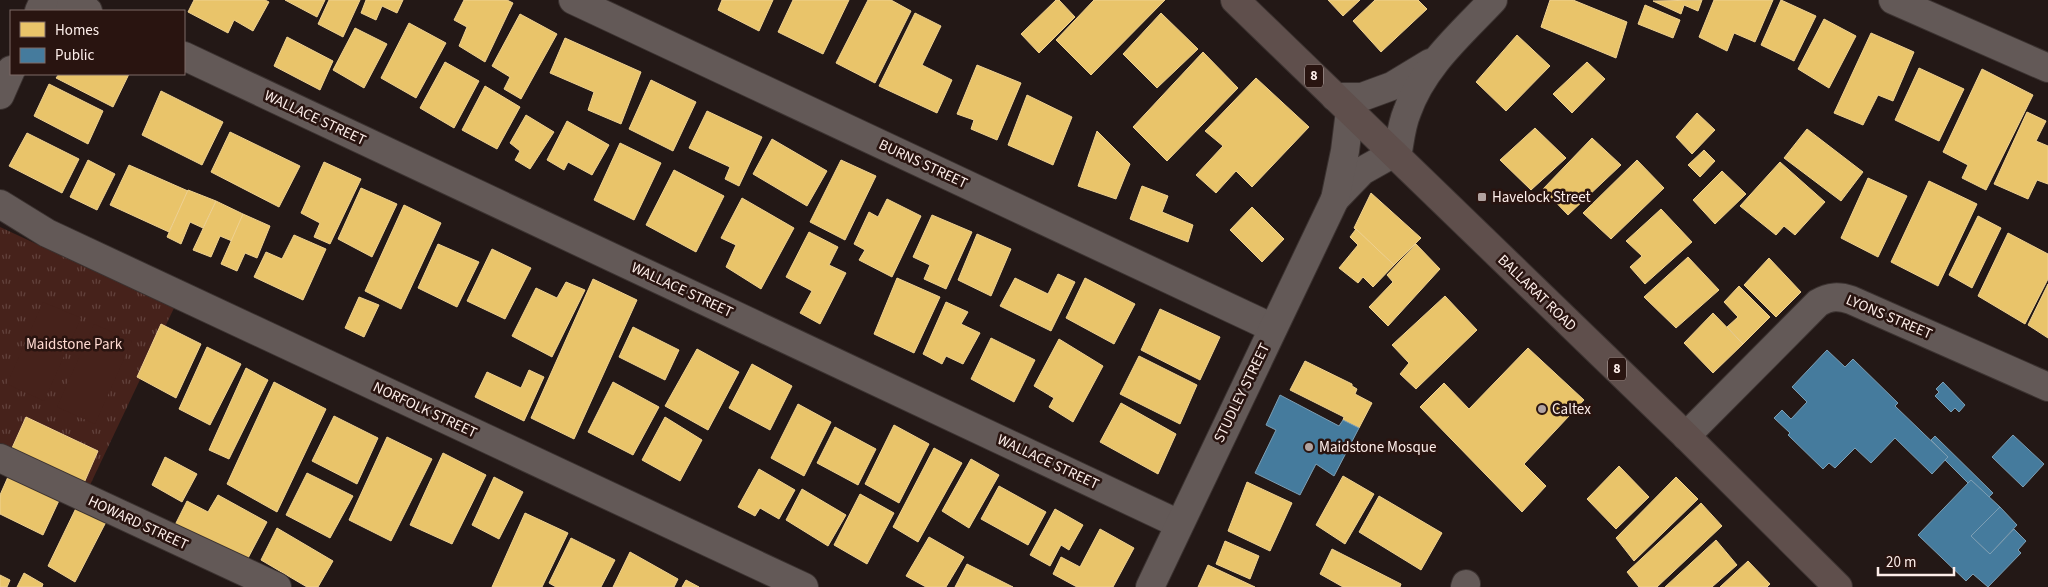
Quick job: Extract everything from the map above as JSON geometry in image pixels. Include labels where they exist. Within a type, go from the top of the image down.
[{"type":"highway","name":"BALLARAT ROAD","points":[[1235,0],[1686,436],[1838,587]]},
{"type":"street","points":[[64,0],[86,10]]},
{"type":"street","name":"BURNS STREET","points":[[573,0],[1273,328]]},
{"type":"street","points":[[1396,155],[1406,114],[1411,102],[1437,58],[1493,0]]},
{"type":"street","points":[[1893,0],[2048,68]]},
{"type":"street","name":"WALLACE STREET","points":[[185,56],[1180,524]]},
{"type":"street","points":[[1343,104],[1392,86],[1437,58]]},
{"type":"street","points":[[0,94],[10,72]]},
{"type":"street","name":"STUDLEY STREET","points":[[1150,587],[1335,199],[1345,151],[1343,104]]},
{"type":"street","name":"STUDLEY STREET","points":[[1335,199],[1362,171],[1396,155]]},
{"type":"street","name":"NORFOLK STREET","points":[[0,204],[46,233]]},
{"type":"street","name":"NORFOLK STREET","points":[[0,218],[46,233],[804,587]]},
{"type":"street","name":"LYONS STREET","points":[[1686,436],[1818,303],[1827,298],[1841,297],[1851,300],[2048,387]]},
{"type":"street","name":"HOWARD STREET","points":[[0,458],[277,587]]},
{"type":"green space","name":"Maidstone Park","points":[[0,227],[174,308],[90,485],[0,443]]},
{"type":"green space","points":[[43,302],[81,318],[44,401],[7,384]]},
{"type":"green space","points":[[94,324],[132,341],[95,424],[57,407]]},
{"type":"building: Homes","points":[[194,0],[265,0],[269,2],[253,31],[234,20],[228,33],[188,12]]},
{"type":"building: Homes","points":[[285,0],[325,0],[317,17]]},
{"type":"building: Homes","points":[[329,0],[360,0],[343,37],[318,24]]},
{"type":"building: Homes","points":[[366,0],[403,0],[397,13],[382,6],[376,20],[361,13]]},
{"type":"building: Homes","points":[[464,0],[507,0],[513,3],[485,62],[459,46],[467,27],[454,20]]},
{"type":"building: Homes","points":[[722,0],[773,0],[759,31],[718,10]]},
{"type":"building: Homes","points":[[793,0],[849,0],[823,54],[778,32]]},
{"type":"building: Homes","points":[[868,0],[891,0],[911,11],[875,83],[836,63]]},
{"type":"building: Homes","points":[[1056,0],[1059,0],[1075,17],[1039,53],[1021,34]]},
{"type":"building: Homes","points":[[1094,0],[1165,0],[1091,75],[1056,40]]},
{"type":"building: Homes","points":[[1328,0],[1360,0],[1343,16]]},
{"type":"building: Homes","points":[[1375,0],[1418,0],[1427,9],[1381,52],[1353,21]]},
{"type":"building: Homes","points":[[1550,0],[1573,0],[1627,22],[1616,58],[1541,27]]},
{"type":"building: Homes","points":[[1702,0],[1698,11],[1684,5],[1681,14],[1653,1]]},
{"type":"building: Homes","points":[[1714,0],[1773,0],[1755,42],[1734,33],[1727,51],[1699,37]]},
{"type":"building: Homes","points":[[1781,0],[1816,16],[1794,61],[1761,45]]},
{"type":"building: Homes","points":[[1645,5],[1680,20],[1673,38],[1638,24]]},
{"type":"building: Homes","points":[[915,13],[941,26],[922,65],[952,80],[937,113],[879,86]]},
{"type":"building: Homes","points":[[1161,13],[1198,49],[1157,88],[1123,54]]},
{"type":"building: Homes","points":[[520,14],[557,34],[521,99],[504,89],[510,77],[492,66]]},
{"type":"building: Homes","points":[[1824,19],[1856,36],[1829,88],[1798,69]]},
{"type":"building: Homes","points":[[409,23],[446,43],[416,98],[381,78]]},
{"type":"building: Homes","points":[[355,28],[387,44],[364,88],[333,70]]},
{"type":"building: Homes","points":[[1871,33],[1914,52],[1893,101],[1878,95],[1863,125],[1834,113]]},
{"type":"building: Homes","points":[[1517,35],[1550,66],[1506,111],[1476,82]]},
{"type":"building: Homes","points":[[287,37],[333,61],[320,90],[274,66]]},
{"type":"building: Homes","points":[[565,38],[641,72],[621,124],[588,110],[594,92],[550,73]]},
{"type":"building: Homes","points":[[1203,52],[1238,88],[1167,161],[1133,127]]},
{"type":"building: Homes","points":[[445,62],[479,81],[454,128],[420,108]]},
{"type":"building: Homes","points":[[1587,62],[1605,79],[1572,113],[1553,94]]},
{"type":"building: Homes","points":[[977,65],[1021,83],[997,140],[971,129],[974,120],[957,114]]},
{"type":"building: Homes","points":[[1919,68],[1964,89],[1939,141],[1895,120]]},
{"type":"building: Homes","points":[[1982,69],[2033,95],[1986,190],[1962,178],[1968,165],[1943,152]]},
{"type":"building: Homes","points":[[58,75],[129,75],[113,107],[56,78]]},
{"type":"building: Homes","points":[[1256,78],[1309,127],[1252,187],[1236,171],[1216,193],[1196,175],[1223,146],[1205,131]]},
{"type":"building: Homes","points":[[651,80],[696,102],[673,151],[629,129]]},
{"type":"building: Homes","points":[[49,84],[103,111],[88,144],[34,116]]},
{"type":"building: Homes","points":[[485,86],[520,107],[497,149],[462,130]]},
{"type":"building: Homes","points":[[161,91],[223,122],[202,165],[142,135]]},
{"type":"building: Homes","points":[[1027,95],[1072,117],[1053,165],[1008,145]]},
{"type":"building: Homes","points":[[707,111],[762,137],[739,186],[725,179],[730,167],[689,148]]},
{"type":"building: Homes","points":[[2027,112],[2046,121],[2036,141],[2048,146],[2048,184],[2037,180],[2028,199],[1994,184]]},
{"type":"building: Homes","points":[[1697,113],[1715,130],[1692,154],[1676,137]]},
{"type":"building: Homes","points":[[526,115],[554,132],[530,169],[515,160],[520,151],[510,143]]},
{"type":"building: Homes","points":[[567,121],[609,145],[592,175],[568,162],[564,170],[547,160]]},
{"type":"building: Homes","points":[[1535,128],[1566,158],[1531,190],[1500,160]]},
{"type":"building: Homes","points":[[1807,129],[1863,172],[1841,201],[1784,158]]},
{"type":"building: Homes","points":[[1097,131],[1130,164],[1116,199],[1078,186]]},
{"type":"building: Homes","points":[[230,132],[300,166],[279,207],[211,172]]},
{"type":"building: Homes","points":[[27,133],[79,159],[62,193],[9,166]]},
{"type":"building: Homes","points":[[1592,138],[1621,165],[1568,215],[1543,189]]},
{"type":"building: Homes","points":[[772,139],[827,171],[807,206],[753,174]]},
{"type":"building: Homes","points":[[620,143],[661,163],[634,220],[594,200]]},
{"type":"building: Homes","points":[[1704,150],[1715,161],[1700,177],[1688,165]]},
{"type":"building: Homes","points":[[88,160],[115,174],[97,210],[70,197]]},
{"type":"building: Homes","points":[[841,160],[876,176],[845,240],[810,222]]},
{"type":"building: Homes","points":[[1637,160],[1664,188],[1611,239],[1583,213]]},
{"type":"building: Homes","points":[[324,162],[361,179],[330,244],[314,237],[320,223],[301,213]]},
{"type":"building: Homes","points":[[1780,162],[1825,202],[1795,235],[1784,226],[1776,235],[1740,206]]},
{"type":"building: Homes","points":[[129,165],[188,191],[169,232],[110,205]]},
{"type":"building: Homes","points":[[674,170],[724,196],[696,252],[646,225]]},
{"type":"building: Homes","points":[[1722,171],[1746,194],[1715,224],[1693,200]]},
{"type":"building: Homes","points":[[1868,178],[1907,196],[1878,257],[1841,238]]},
{"type":"building: Homes","points":[[1929,181],[1977,204],[1938,286],[1891,262]]},
{"type":"building: Homes","points":[[1142,186],[1168,196],[1162,212],[1193,225],[1188,242],[1130,219]]},
{"type":"building: Homes","points":[[361,188],[397,204],[372,257],[338,239]]},
{"type":"building: Homes","points":[[188,190],[216,201],[203,228],[190,222],[181,244],[167,237]]},
{"type":"building: Homes","points":[[1371,193],[1421,238],[1394,265],[1354,228]]},
{"type":"building: Homes","points":[[742,198],[794,228],[761,289],[726,267],[736,245],[721,238]]},
{"type":"building: Homes","points":[[887,199],[921,216],[892,277],[859,260],[865,250],[854,244],[869,212],[878,217]]},
{"type":"building: Homes","points":[[216,201],[243,214],[232,241],[220,236],[211,257],[193,250]]},
{"type":"building: Homes","points":[[404,205],[441,223],[401,309],[365,291]]},
{"type":"building: Homes","points":[[1252,207],[1284,239],[1262,262],[1230,230]]},
{"type":"building: Homes","points":[[1661,209],[1692,242],[1645,284],[1630,267],[1642,256],[1626,241]]},
{"type":"building: Homes","points":[[243,214],[270,226],[257,258],[245,253],[237,271],[221,264]]},
{"type":"building: Homes","points":[[932,215],[972,232],[946,289],[924,279],[930,265],[913,257]]},
{"type":"building: Homes","points":[[1978,216],[2001,228],[1972,288],[1949,275]]},
{"type":"building: Homes","points":[[1356,229],[1394,265],[1373,287],[1363,277],[1358,283],[1339,268],[1358,245],[1350,237]]},
{"type":"building: Homes","points":[[809,232],[838,247],[829,265],[846,273],[820,324],[800,313],[812,291],[786,277]]},
{"type":"building: Homes","points":[[2008,233],[2048,254],[2048,279],[2025,324],[1978,296]]},
{"type":"building: Homes","points":[[977,234],[1011,249],[991,296],[958,280]]},
{"type":"building: Homes","points":[[294,235],[326,249],[303,300],[254,277],[266,252],[282,259]]},
{"type":"building: Homes","points":[[438,244],[479,262],[457,307],[418,288]]},
{"type":"building: Homes","points":[[1416,244],[1440,269],[1388,326],[1369,307],[1393,282],[1387,275]]},
{"type":"building: Homes","points":[[492,249],[531,268],[505,319],[467,301]]},
{"type":"building: Homes","points":[[1688,257],[1719,290],[1676,328],[1644,297]]},
{"type":"building: Homes","points":[[1769,258],[1801,292],[1776,317],[1744,285]]},
{"type":"building: Homes","points":[[1058,274],[1075,282],[1051,331],[1000,306],[1015,278],[1048,294]]},
{"type":"building: Homes","points":[[897,278],[940,297],[914,353],[874,334]]},
{"type":"building: Homes","points":[[1085,278],[1135,304],[1114,344],[1066,318]]},
{"type":"building: Homes","points":[[593,279],[637,300],[574,439],[531,418]]},
{"type":"building: Homes","points":[[566,282],[585,290],[552,357],[512,336],[536,288],[557,298]]},
{"type":"building: Homes","points":[[2048,284],[2048,338],[2028,325]]},
{"type":"building: Homes","points":[[1739,286],[1770,317],[1743,344],[1727,327],[1738,317],[1724,302]]},
{"type":"building: Homes","points":[[1445,296],[1477,330],[1416,389],[1400,374],[1409,363],[1392,345]]},
{"type":"building: Homes","points":[[359,297],[379,305],[364,337],[345,328]]},
{"type":"building: Homes","points":[[946,302],[968,312],[961,324],[980,333],[963,364],[946,356],[942,364],[923,354]]},
{"type":"building: Homes","points":[[1160,309],[1220,337],[1200,380],[1141,350]]},
{"type":"building: Homes","points":[[1713,313],[1743,344],[1713,373],[1684,343]]},
{"type":"building: Homes","points":[[161,324],[201,344],[176,398],[137,377]]},
{"type":"building: Homes","points":[[633,327],[679,350],[665,380],[619,357]]},
{"type":"building: Homes","points":[[991,338],[1035,360],[1014,402],[971,379]]},
{"type":"building: Homes","points":[[1059,339],[1103,366],[1073,422],[1049,407],[1054,398],[1034,386]]},
{"type":"building: Homes","points":[[207,347],[241,364],[210,425],[179,409]]},
{"type":"building: Homes","points":[[1528,348],[1584,400],[1524,464],[1546,486],[1522,512],[1420,407],[1444,383],[1469,409]]},
{"type":"building: Homes","points":[[697,349],[739,372],[708,430],[665,406]]},
{"type":"building: Homes","points":[[1139,356],[1197,385],[1180,424],[1120,394]]},
{"type":"building: Homes","points":[[1305,361],[1352,384],[1357,389],[1355,394],[1372,403],[1359,428],[1343,420],[1344,417],[1290,390]]},
{"type":"building: Homes","points":[[752,364],[792,386],[770,430],[729,408]]},
{"type":"building: Homes","points":[[246,368],[268,380],[229,459],[209,450]]},
{"type":"building: Homes","points":[[529,370],[544,377],[524,421],[475,397],[487,372],[521,388]]},
{"type":"building: Homes","points":[[274,382],[326,409],[277,512],[227,484]]},
{"type":"building: Homes","points":[[613,382],[659,407],[633,455],[588,432]]},
{"type":"building: Homes","points":[[1121,403],[1176,434],[1158,474],[1100,442]]},
{"type":"building: Homes","points":[[798,404],[831,422],[804,476],[771,458]]},
{"type":"building: Homes","points":[[334,416],[378,438],[357,484],[312,461]]},
{"type":"building: Homes","points":[[26,417],[98,451],[84,483],[12,448]]},
{"type":"building: Homes","points":[[665,417],[702,440],[680,481],[642,460]]},
{"type":"building: Homes","points":[[894,425],[929,444],[899,503],[865,484]]},
{"type":"building: Homes","points":[[835,427],[876,449],[858,485],[817,463]]},
{"type":"building: Homes","points":[[387,437],[432,459],[391,541],[349,520]]},
{"type":"building: Homes","points":[[934,448],[962,463],[918,542],[893,527]]},
{"type":"building: Homes","points":[[443,453],[486,475],[452,544],[410,525]]},
{"type":"building: Homes","points":[[165,457],[197,474],[182,502],[152,485]]},
{"type":"building: Homes","points":[[971,459],[999,475],[969,528],[942,511]]},
{"type":"building: Homes","points":[[1619,466],[1649,497],[1616,529],[1587,499]]},
{"type":"building: Homes","points":[[759,469],[795,490],[779,519],[760,508],[755,516],[738,507]]},
{"type":"building: Homes","points":[[11,470],[62,494],[43,535],[0,514],[0,495]]},
{"type":"building: Homes","points":[[307,473],[353,496],[330,538],[286,515]]},
{"type":"building: Homes","points":[[1343,476],[1374,494],[1345,544],[1316,525]]},
{"type":"building: Homes","points":[[494,477],[523,492],[499,539],[472,525]]},
{"type":"building: Homes","points":[[1676,477],[1698,499],[1634,561],[1616,538]]},
{"type":"building: Homes","points":[[1247,482],[1292,503],[1270,551],[1228,531]]},
{"type":"building: Homes","points":[[999,486],[1046,512],[1028,545],[981,519]]},
{"type":"building: Homes","points":[[802,489],[846,515],[828,546],[786,520]]},
{"type":"building: Homes","points":[[860,494],[894,513],[867,564],[834,545]]},
{"type":"building: Homes","points":[[218,495],[267,522],[247,560],[175,525],[187,501],[208,512]]},
{"type":"building: Homes","points":[[1379,496],[1442,533],[1421,570],[1359,532]]},
{"type":"building: Homes","points":[[1701,503],[1722,526],[1657,587],[1639,587],[1627,572]]},
{"type":"building: Homes","points":[[78,504],[107,520],[75,582],[48,566]]},
{"type":"building: Homes","points":[[1055,509],[1083,525],[1069,550],[1061,545],[1050,566],[1030,555]]},
{"type":"building: Homes","points":[[525,513],[568,533],[542,587],[492,587]]},
{"type":"building: Homes","points":[[277,528],[333,561],[318,587],[307,587],[261,560]]},
{"type":"building: Homes","points":[[1100,529],[1134,548],[1113,587],[1077,587],[1053,574],[1061,557],[1080,567]]},
{"type":"building: Homes","points":[[929,537],[964,557],[946,587],[926,587],[906,576]]},
{"type":"building: Homes","points":[[571,538],[615,560],[601,587],[556,587],[549,583]]},
{"type":"building: Homes","points":[[1716,540],[1737,565],[1712,587],[1665,587]]},
{"type":"building: Homes","points":[[1225,541],[1259,556],[1250,579],[1216,564]]},
{"type":"building: Homes","points":[[1332,549],[1401,584],[1400,587],[1343,587],[1320,574]]},
{"type":"building: Homes","points":[[630,552],[678,579],[674,587],[613,587]]},
{"type":"building: Homes","points":[[1748,561],[1770,584],[1767,587],[1720,587]]},
{"type":"building: Homes","points":[[967,564],[1013,587],[955,587]]},
{"type":"building: Homes","points":[[1208,565],[1255,587],[1198,587]]},
{"type":"building: Homes","points":[[24,573],[43,584],[42,587],[17,587]]},
{"type":"building: Homes","points":[[0,575],[10,580],[7,587],[0,587]]},
{"type":"building: Homes","points":[[686,580],[699,587],[682,587]]},
{"type":"building: Public","points":[[1827,350],[1845,367],[1853,359],[1898,403],[1895,406],[1948,457],[1932,474],[1895,438],[1871,463],[1855,448],[1835,468],[1829,463],[1823,469],[1788,435],[1790,433],[1774,418],[1782,410],[1791,419],[1807,402],[1792,387]]},
{"type":"building: Public","points":[[1943,382],[1965,405],[1959,412],[1955,408],[1951,412],[1935,396],[1939,392],[1936,389]]},
{"type":"building: Public","name":"Maidstone Mosque","points":[[1280,395],[1339,426],[1343,420],[1359,428],[1334,476],[1316,464],[1300,495],[1255,473],[1276,430],[1266,425]]},
{"type":"building: Public","points":[[2013,435],[2044,464],[2023,487],[1992,457]]},
{"type":"building: Public","points":[[1935,436],[1993,493],[1989,497],[1971,480],[1968,483],[1945,460],[1948,457],[1931,440]]},
{"type":"building: Public","points":[[1971,480],[2000,507],[1971,536],[1990,554],[2014,529],[2026,541],[2018,550],[2021,553],[1988,587],[1973,574],[1966,581],[1918,535]]},
{"type":"building: Public","points":[[2000,507],[2017,525],[1990,554],[1971,536]]},
{"type":"place","name":"Havelock Street","points":[[1482,197]]},
{"type":"place","name":"Caltex","points":[[1542,409]]},
{"type":"place","name":"Maidstone Mosque","points":[[1309,447]]}]
